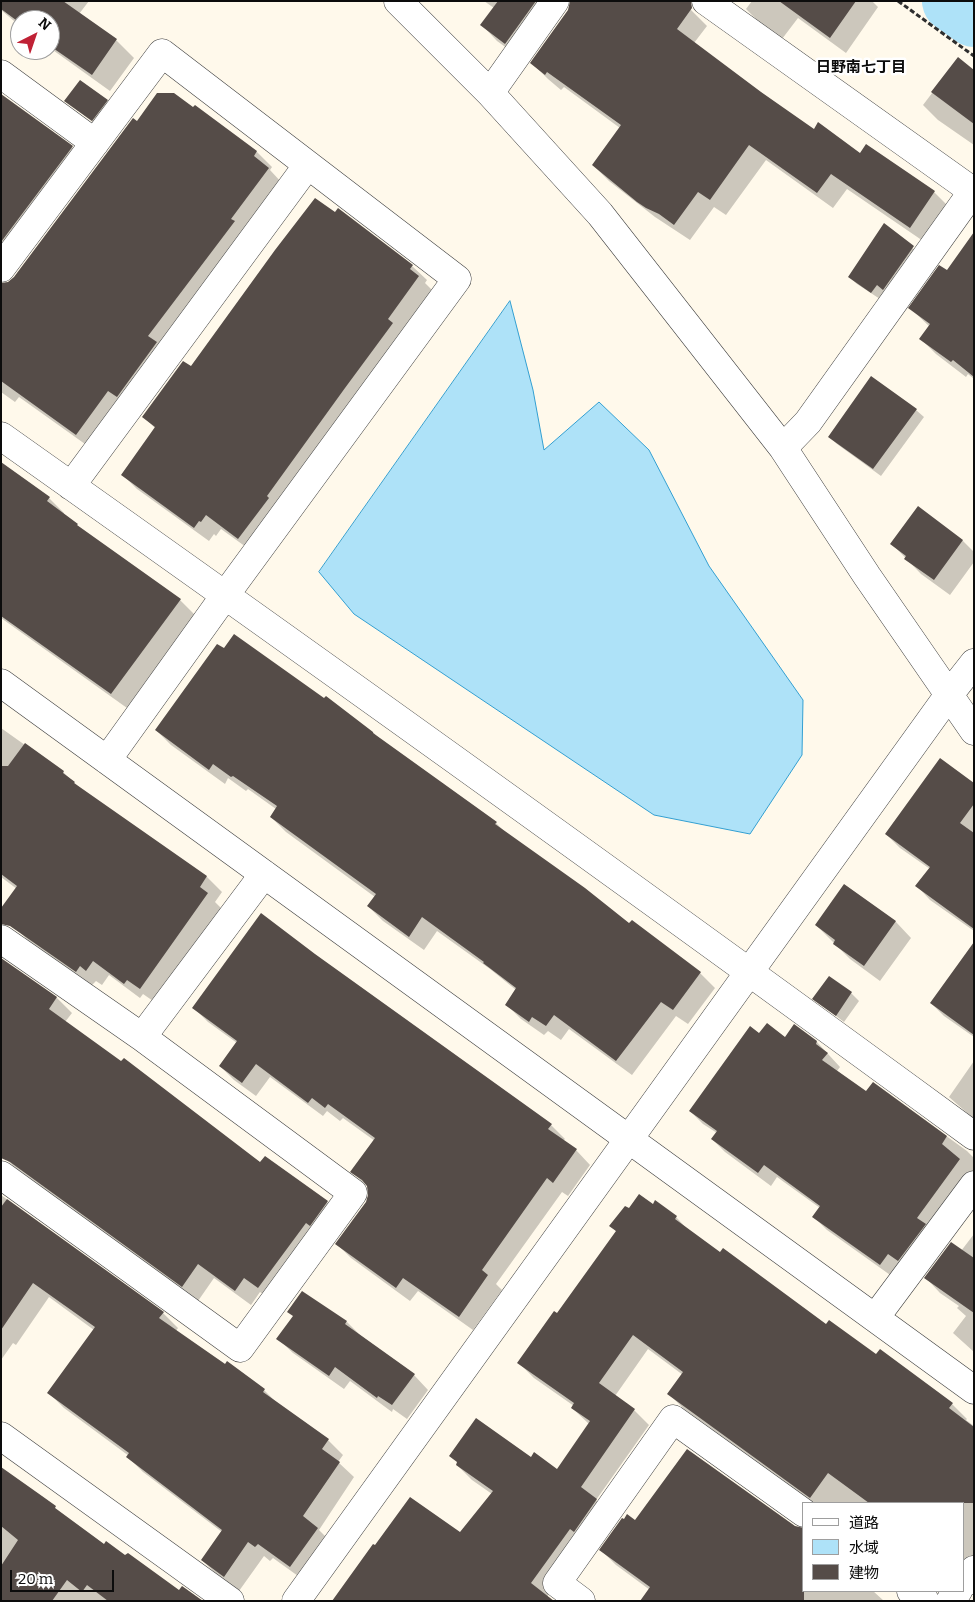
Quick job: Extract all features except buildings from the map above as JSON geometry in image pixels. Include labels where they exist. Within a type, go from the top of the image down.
[{"type":"street","points":[[398,1],[490,94],[600,214],[783,448],[948,696],[974,731]]},
{"type":"street","points":[[490,94],[556,1]]},
{"type":"street","points":[[706,1],[973,192],[808,422],[783,448]]},
{"type":"street","points":[[1,268],[162,53],[307,166],[457,279],[107,760]]},
{"type":"street","points":[[1,74],[95,143]]},
{"type":"street","points":[[71,486],[307,166]]},
{"type":"street","points":[[1,436],[226,594],[750,971],[974,1136]]},
{"type":"street","points":[[296,1601],[948,696],[974,663]]},
{"type":"street","points":[[1,683],[974,1390]]},
{"type":"street","points":[[142,1037],[264,874]]},
{"type":"street","points":[[1,939],[142,1037],[353,1193],[240,1348],[1,1175]]},
{"type":"street","points":[[875,1318],[974,1185]]},
{"type":"street","points":[[581,1601],[557,1583],[673,1419],[802,1512]]},
{"type":"street","points":[[1,1436],[230,1601]]},
{"type":"street","points":[[965,1582],[974,1570]]},
{"type":"street","points":[[912,1592],[925,1601]]},
{"type":"path","points":[[898,1],[974,56]]},
{"type":"water","points":[[510,301],[533,390],[544,450],[599,402],[649,450],[709,566],[803,700],[802,755],[750,834],[654,815],[354,614],[319,572]]},
{"type":"waterway","points":[[953,1],[974,16]]},
{"type":"district","name":"日野南七丁目","points":[[861,68]]}]
